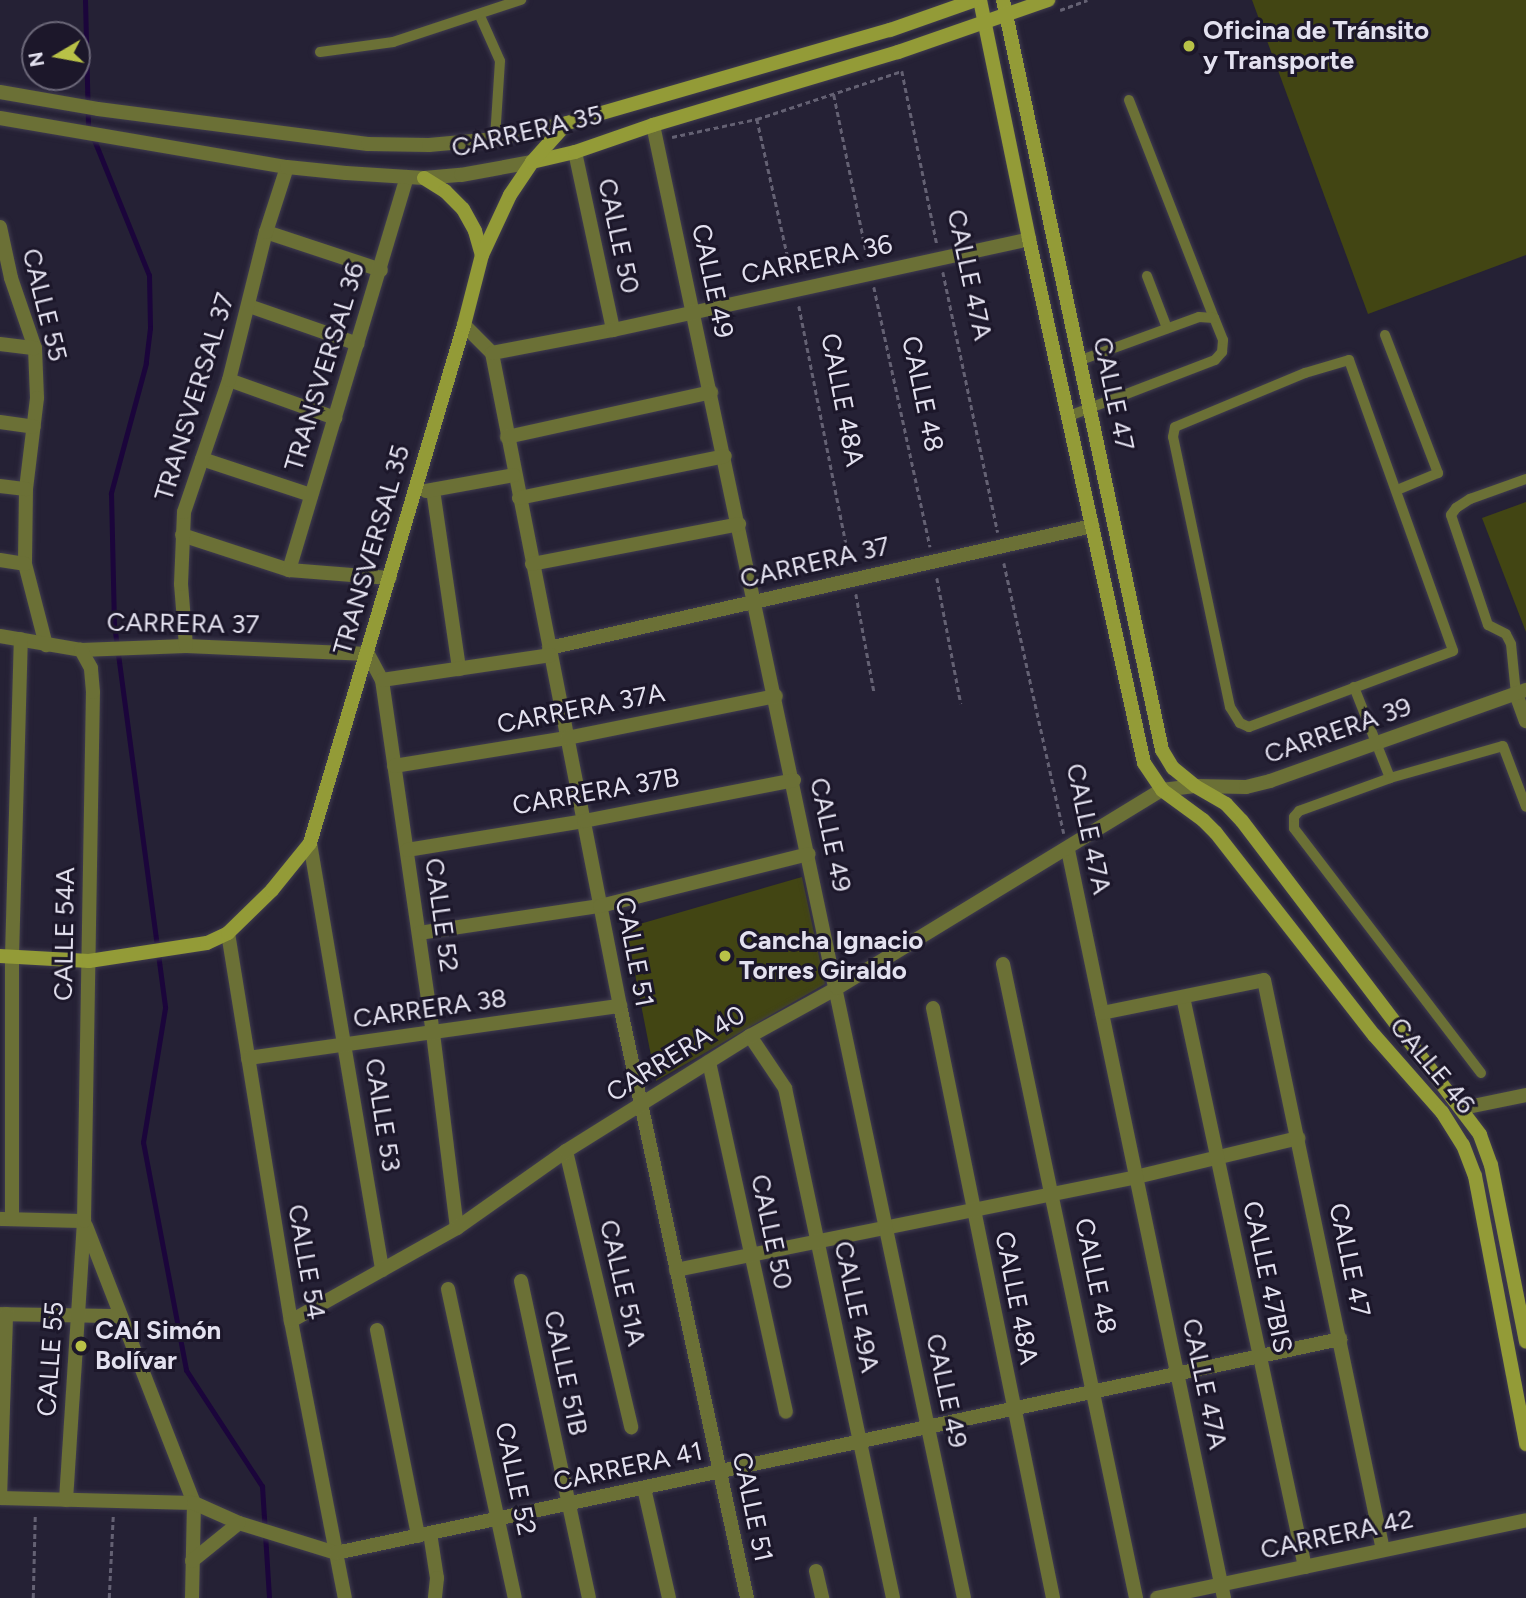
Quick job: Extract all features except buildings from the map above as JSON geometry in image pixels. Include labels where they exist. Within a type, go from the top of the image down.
[{"type":"main road","name":"CARRERA 35","points":[[567,124],[890,30],[975,0]]},
{"type":"main road","name":"CALLE 47","points":[[981,0],[1029,239],[1144,764],[1162,790]]},
{"type":"main road","name":"CARRERA 35","points":[[532,162],[575,152],[653,125],[898,52],[985,22],[1005,7],[1048,0]]},
{"type":"main road","name":"CALLE 47","points":[[1005,7],[1159,740],[1173,768],[1195,786]]},
{"type":"main road","name":"TRANSVERSAL 35","points":[[228,933],[272,890],[310,843],[368,654],[482,255],[510,194],[532,162],[567,124]]},
{"type":"main road","points":[[424,178],[446,191],[463,209],[475,231],[482,255]]},
{"type":"main road","name":"CALLE 46","points":[[1195,786],[1226,804],[1242,821],[1463,1108],[1480,1135],[1491,1165],[1526,1342]]},
{"type":"main road","name":"CALLE 46","points":[[1162,790],[1203,820],[1216,834],[1374,1035],[1442,1112],[1463,1145],[1475,1176],[1526,1444]]},
{"type":"main road","points":[[6,956],[89,961],[207,943],[228,933]]},
{"type":"street","name":"CARRERA 35","points":[[0,92],[77,106],[368,144],[429,145],[495,139],[567,124]]},
{"type":"street","name":"CARRERA 35","points":[[0,118],[287,167],[407,177],[472,174],[532,162]]},
{"type":"street","name":"CALLE 49","points":[[653,125],[776,696],[964,1598]]},
{"type":"street","name":"CALLE 50","points":[[575,152],[613,330]]},
{"type":"street","name":"TRANSVERSAL 37","points":[[186,646],[181,584],[184,512],[229,380],[266,232],[287,167]]},
{"type":"street","name":"TRANSVERSAL 36","points":[[289,570],[407,177]]},
{"type":"street","name":"CALLE 55","points":[[0,227],[5,277],[35,348],[37,398],[26,489],[25,564],[46,645]]},
{"type":"street","points":[[266,232],[381,270]]},
{"type":"street","name":"CARRERA 36","points":[[492,353],[694,313],[1029,239]]},
{"type":"street","points":[[249,306],[358,344]]},
{"type":"street","points":[[464,325],[492,353]]},
{"type":"street","points":[[0,344],[35,348]]},
{"type":"street","name":"CALLE 51","points":[[492,353],[620,1006],[747,1598]]},
{"type":"street","points":[[229,380],[335,418]]},
{"type":"street","points":[[507,437],[711,392]]},
{"type":"street","points":[[0,422],[34,427]]},
{"type":"street","points":[[519,498],[725,456]]},
{"type":"street","points":[[202,459],[311,495]]},
{"type":"street","points":[[415,493],[514,475]]},
{"type":"street","points":[[0,486],[26,489]]},
{"type":"street","points":[[433,490],[459,669]]},
{"type":"street","points":[[532,564],[739,524]]},
{"type":"street","name":"CARRERA 37","points":[[382,680],[459,669],[550,651],[755,601],[1092,526]]},
{"type":"street","points":[[182,535],[289,570],[390,578]]},
{"type":"street","points":[[0,560],[25,564]]},
{"type":"street","name":"CARRERA 37","points":[[0,636],[81,650],[103,647],[186,646],[368,654]]},
{"type":"street","points":[[21,639],[6,956],[6,1219],[84,1221],[194,1503],[192,1598]]},
{"type":"street","name":"CALLE 54A","points":[[81,650],[91,668],[93,692],[84,1221]]},
{"type":"street","name":"CALLE 52","points":[[368,654],[382,680],[433,1033],[457,1228]]},
{"type":"street","points":[[1521,692],[1526,720]]},
{"type":"street","name":"CARRERA 39","points":[[1162,790],[1195,786],[1246,787],[1521,692]]},
{"type":"street","name":"CARRERA 37A","points":[[394,766],[567,738],[776,696]]},
{"type":"street","name":"CARRERA 37B","points":[[407,849],[583,821],[793,780]]},
{"type":"street","name":"CARRERA 40","points":[[291,1321],[457,1228],[566,1151],[750,1036],[837,988],[1068,850],[1162,790]]},
{"type":"street","name":"CALLE 53","points":[[310,843],[382,1270]]},
{"type":"street","name":"CALLE 47A","points":[[1068,850],[1222,1591]]},
{"type":"street","points":[[419,933],[600,906],[809,854]]},
{"type":"street","name":"CALLE 54","points":[[228,933],[291,1321],[345,1598]]},
{"type":"street","name":"CALLE 48","points":[[1003,964],[1136,1598]]},
{"type":"street","name":"CALLE 47","points":[[1183,997],[1264,980],[1384,1550]]},
{"type":"street","points":[[1102,1013],[1183,997]]},
{"type":"street","name":"CALLE 47BIS","points":[[1183,997],[1306,1567]]},
{"type":"street","name":"CARRERA 38","points":[[248,1058],[620,1006]]},
{"type":"street","name":"CALLE 48A","points":[[933,1008],[1053,1598]]},
{"type":"street","name":"CALLE 49A","points":[[750,1036],[785,1088],[893,1598]]},
{"type":"street","name":"CALLE 50","points":[[709,1062],[786,1412]]},
{"type":"street","points":[[1463,1108],[1526,1095]]},
{"type":"street","points":[[676,1270],[1136,1177],[1298,1138]]},
{"type":"street","name":"CALLE 51A","points":[[566,1151],[631,1427]]},
{"type":"street","name":"CALLE 55","points":[[66,1500],[84,1221]]},
{"type":"street","name":"CALLE 51B","points":[[521,1281],[589,1598]]},
{"type":"street","name":"CALLE 52","points":[[448,1289],[514,1598]]},
{"type":"street","points":[[120,1316],[3,1314],[0,1498],[194,1503],[239,1522],[336,1553]]},
{"type":"street","points":[[377,1330],[424,1535],[438,1578],[435,1598]]},
{"type":"street","name":"CARRERA 41","points":[[336,1553],[1340,1339]]},
{"type":"street","points":[[644,1488],[668,1598]]},
{"type":"street","name":"CARRERA 42","points":[[1157,1598],[1222,1591],[1306,1567],[1526,1520]]},
{"type":"street","points":[[192,1561],[239,1522]]},
{"type":"street","points":[[816,1571],[821,1598]]},
{"type":"lane","points":[[320,52],[393,42],[480,16],[521,0]]},
{"type":"lane","points":[[480,16],[500,61],[495,139]]},
{"type":"lane","points":[[1069,416],[1215,360],[1222,352],[1223,340],[1129,100]]},
{"type":"lane","points":[[1147,276],[1167,328]]},
{"type":"lane","points":[[1081,360],[1199,317],[1214,318]]},
{"type":"lane","points":[[1385,335],[1438,473],[1397,490]]},
{"type":"lane","points":[[1349,360],[1453,650],[1354,687],[1249,727],[1240,723],[1230,707],[1173,437],[1175,426],[1305,373],[1349,360]]},
{"type":"lane","points":[[1521,692],[1511,644],[1506,634],[1488,625],[1451,515],[1456,508],[1470,499],[1526,479]]},
{"type":"lane","points":[[1354,687],[1390,778]]},
{"type":"lane","points":[[1481,1073],[1294,828],[1294,817],[1298,811],[1390,778],[1503,746],[1526,807]]},
{"type":"path","name":"CALLE 47A","points":[[834,95],[902,71],[1001,546],[1068,850]]},
{"type":"path","points":[[657,141],[757,119],[834,95]]},
{"type":"path","name":"CALLE 48","points":[[834,95],[934,562],[961,704]]},
{"type":"path","name":"CALLE 48A","points":[[757,119],[795,290],[874,691]]},
{"type":"path","points":[[33,1598],[36,1500]]},
{"type":"path","points":[[109,1598],[114,1502]]},
{"type":"green space","points":[[1252,0],[1526,0],[1526,255],[1368,314]]},
{"type":"green space","points":[[1526,502],[1526,632],[1482,518]]},
{"type":"green space","name":"Cancha Ignacio Torres Giraldo","points":[[802,877],[825,984],[656,1081],[626,928]]},
{"type":"waterway","points":[[85,0],[88,125],[149,275],[150,328],[146,363],[111,493],[114,624],[165,1008],[143,1142],[186,1370],[262,1486],[269,1598]]},
{"type":"place","name":"Oficina de Tránsito y Transporte","points":[[1189,46]]},
{"type":"place","name":"Cancha Ignacio Torres Giraldo","points":[[725,956]]},
{"type":"place","name":"CAI Simón Bolívar","points":[[81,1346]]}]
